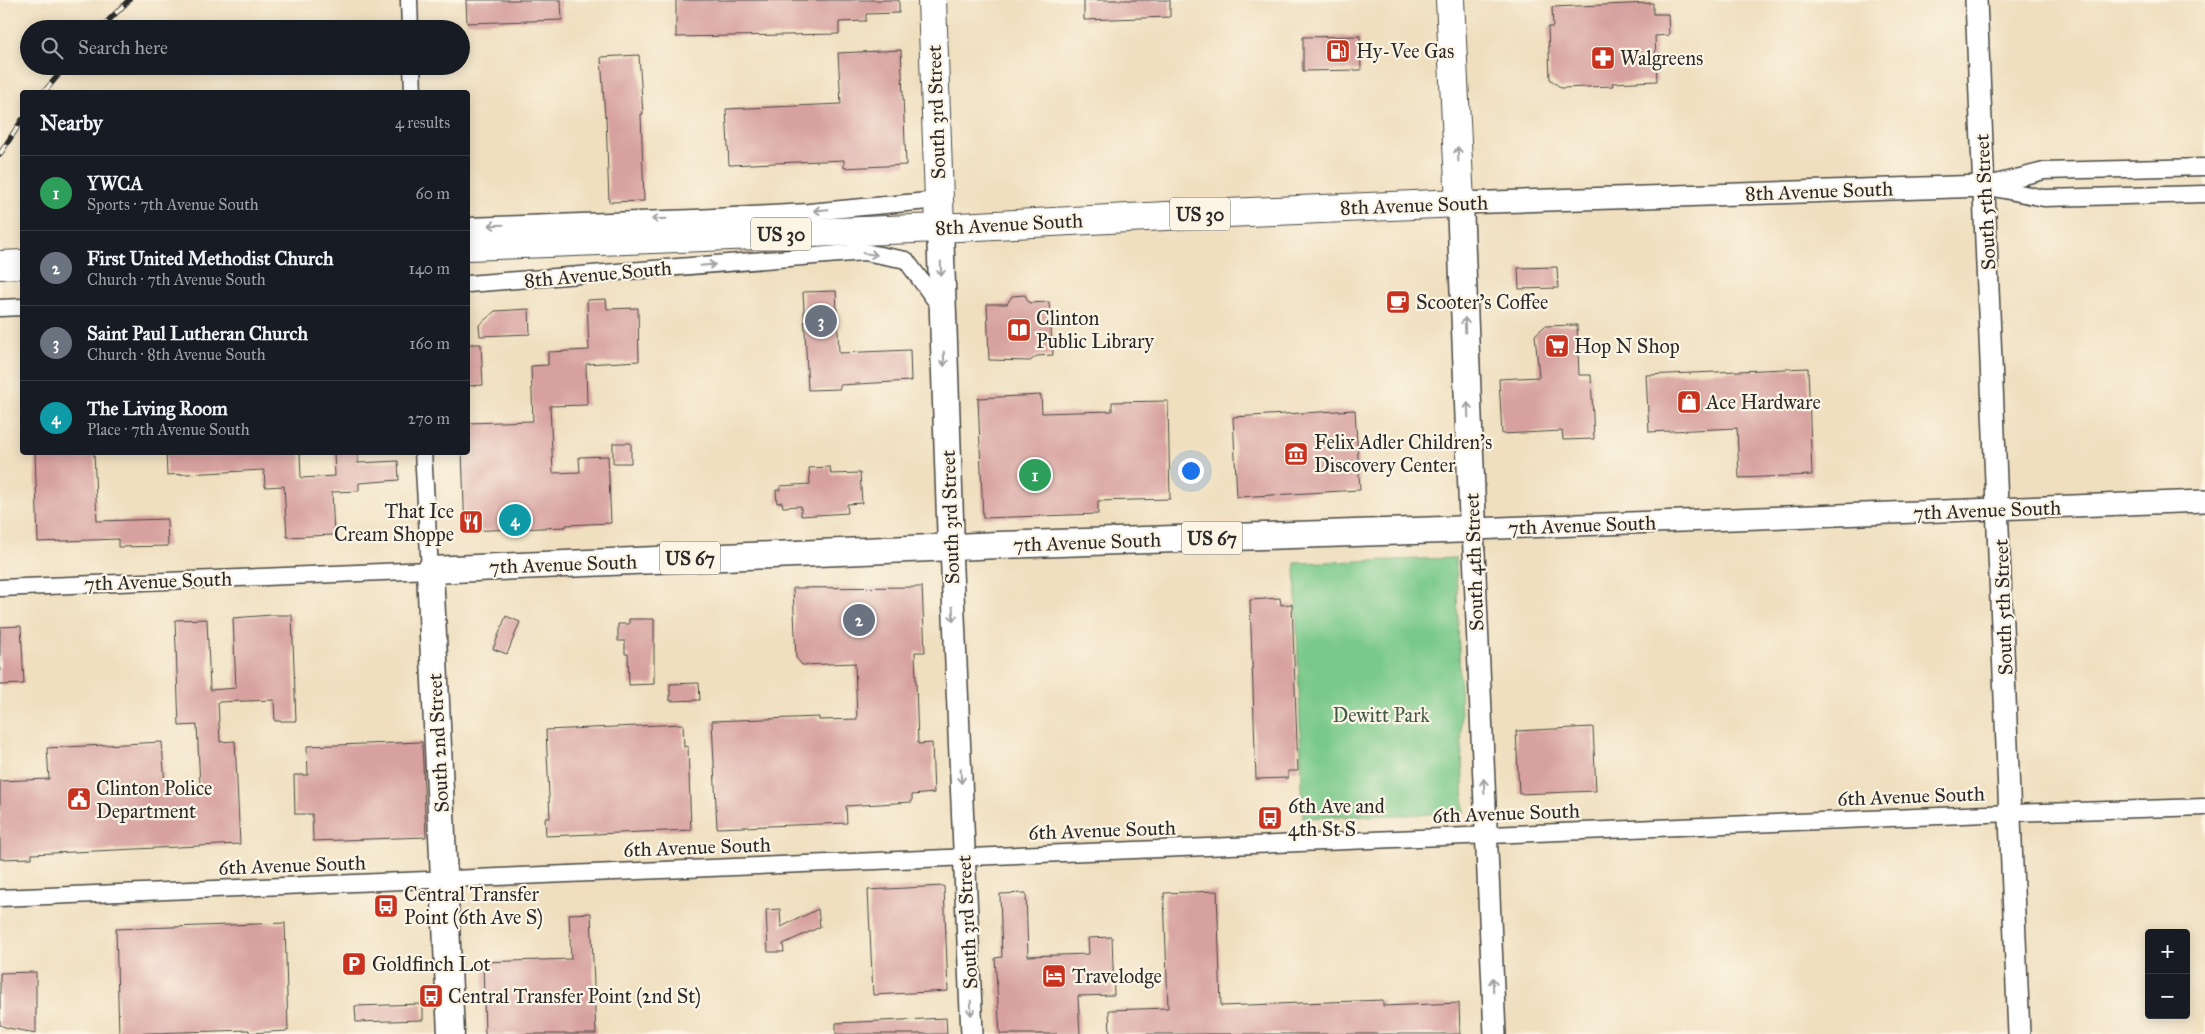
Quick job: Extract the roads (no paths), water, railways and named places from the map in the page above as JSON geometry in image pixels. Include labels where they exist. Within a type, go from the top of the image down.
[{"type":"highway","name":"South 3rd Street","points":[[932,0],[940,228]]},
{"type":"highway","name":"South 4th Street","points":[[1450,0],[1460,203]]},
{"type":"highway","name":"8th Avenue South","points":[[470,246],[940,228],[1213,213],[1460,203]]},
{"type":"highway","points":[[0,265],[20,264]]},
{"type":"main road","name":"South 4th Street","points":[[1460,203],[1473,529]]},
{"type":"main road","name":"South 3rd Street","points":[[940,228],[950,548]]},
{"type":"main road","name":"7th Avenue South","points":[[430,570],[950,548],[1473,529]]},
{"type":"main road","name":"South 2nd Street","points":[[430,570],[451,1034]]},
{"type":"street","points":[[409,0],[410,20]]},
{"type":"street","name":"South 5th Street","points":[[1976,0],[2019,1034]]},
{"type":"street","points":[[412,75],[413,90]]},
{"type":"street","name":"8th Avenue South","points":[[1460,203],[1984,186],[2044,171],[2205,167]]},
{"type":"street","points":[[1984,186],[2044,198],[2205,194]]},
{"type":"street","name":"8th Avenue South","points":[[470,226],[705,218],[810,212],[939,200]]},
{"type":"street","name":"8th Avenue South","points":[[470,284],[864,252],[906,260],[943,310]]},
{"type":"street","points":[[0,308],[20,307]]},
{"type":"street","name":"South 2nd Street","points":[[423,455],[430,570]]},
{"type":"street","name":"7th Avenue South","points":[[1473,529],[2205,501]]},
{"type":"street","name":"South 4th Street","points":[[1473,529],[1495,1034]]},
{"type":"street","name":"South 3rd Street","points":[[950,548],[972,1034]]},
{"type":"street","name":"7th Avenue South","points":[[0,588],[430,570]]},
{"type":"street","name":"6th Avenue South","points":[[0,898],[2011,813],[2205,807]]},
{"type":"railway","points":[[109,20],[129,0]]},
{"type":"railway","points":[[46,90],[58,75]]},
{"type":"railway","points":[[0,154],[20,123]]},
{"type":"place","name":"Hy-Vee Gas","points":[[1338,51]]},
{"type":"place","name":"Walgreens","points":[[1603,58]]},
{"type":"place","name":"Scooter's Coffee","points":[[1398,302]]},
{"type":"place","name":"Saint Paul Lutheran Church","points":[[821,321]]},
{"type":"place","name":"Clinton Public Library","points":[[1019,330]]},
{"type":"place","name":"Hop N Shop","points":[[1557,346]]},
{"type":"place","name":"Ace Hardware","points":[[1689,402]]},
{"type":"place","name":"Felix Adler Children's Discovery Center","points":[[1296,454]]},
{"type":"place","name":"YWCA","points":[[1035,475]]},
{"type":"place","name":"The Living Room","points":[[515,520]]},
{"type":"place","name":"That Ice Cream Shoppe","points":[[471,522]]},
{"type":"place","name":"First United Methodist Church","points":[[859,620]]},
{"type":"place","name":"Clinton Police Department","points":[[79,799]]},
{"type":"place","name":"6th Ave and 4th St S","points":[[1270,818]]},
{"type":"place","name":"Central Transfer Point (6th Ave S)","points":[[386,906]]},
{"type":"place","name":"Goldfinch Lot","points":[[354,964]]},
{"type":"place","name":"Travelodge","points":[[1054,976]]},
{"type":"place","name":"Central Transfer Point (2nd St)","points":[[431,996]]},
{"type":"park label","name":"Dewitt Park","points":[[1381,715]]}]
